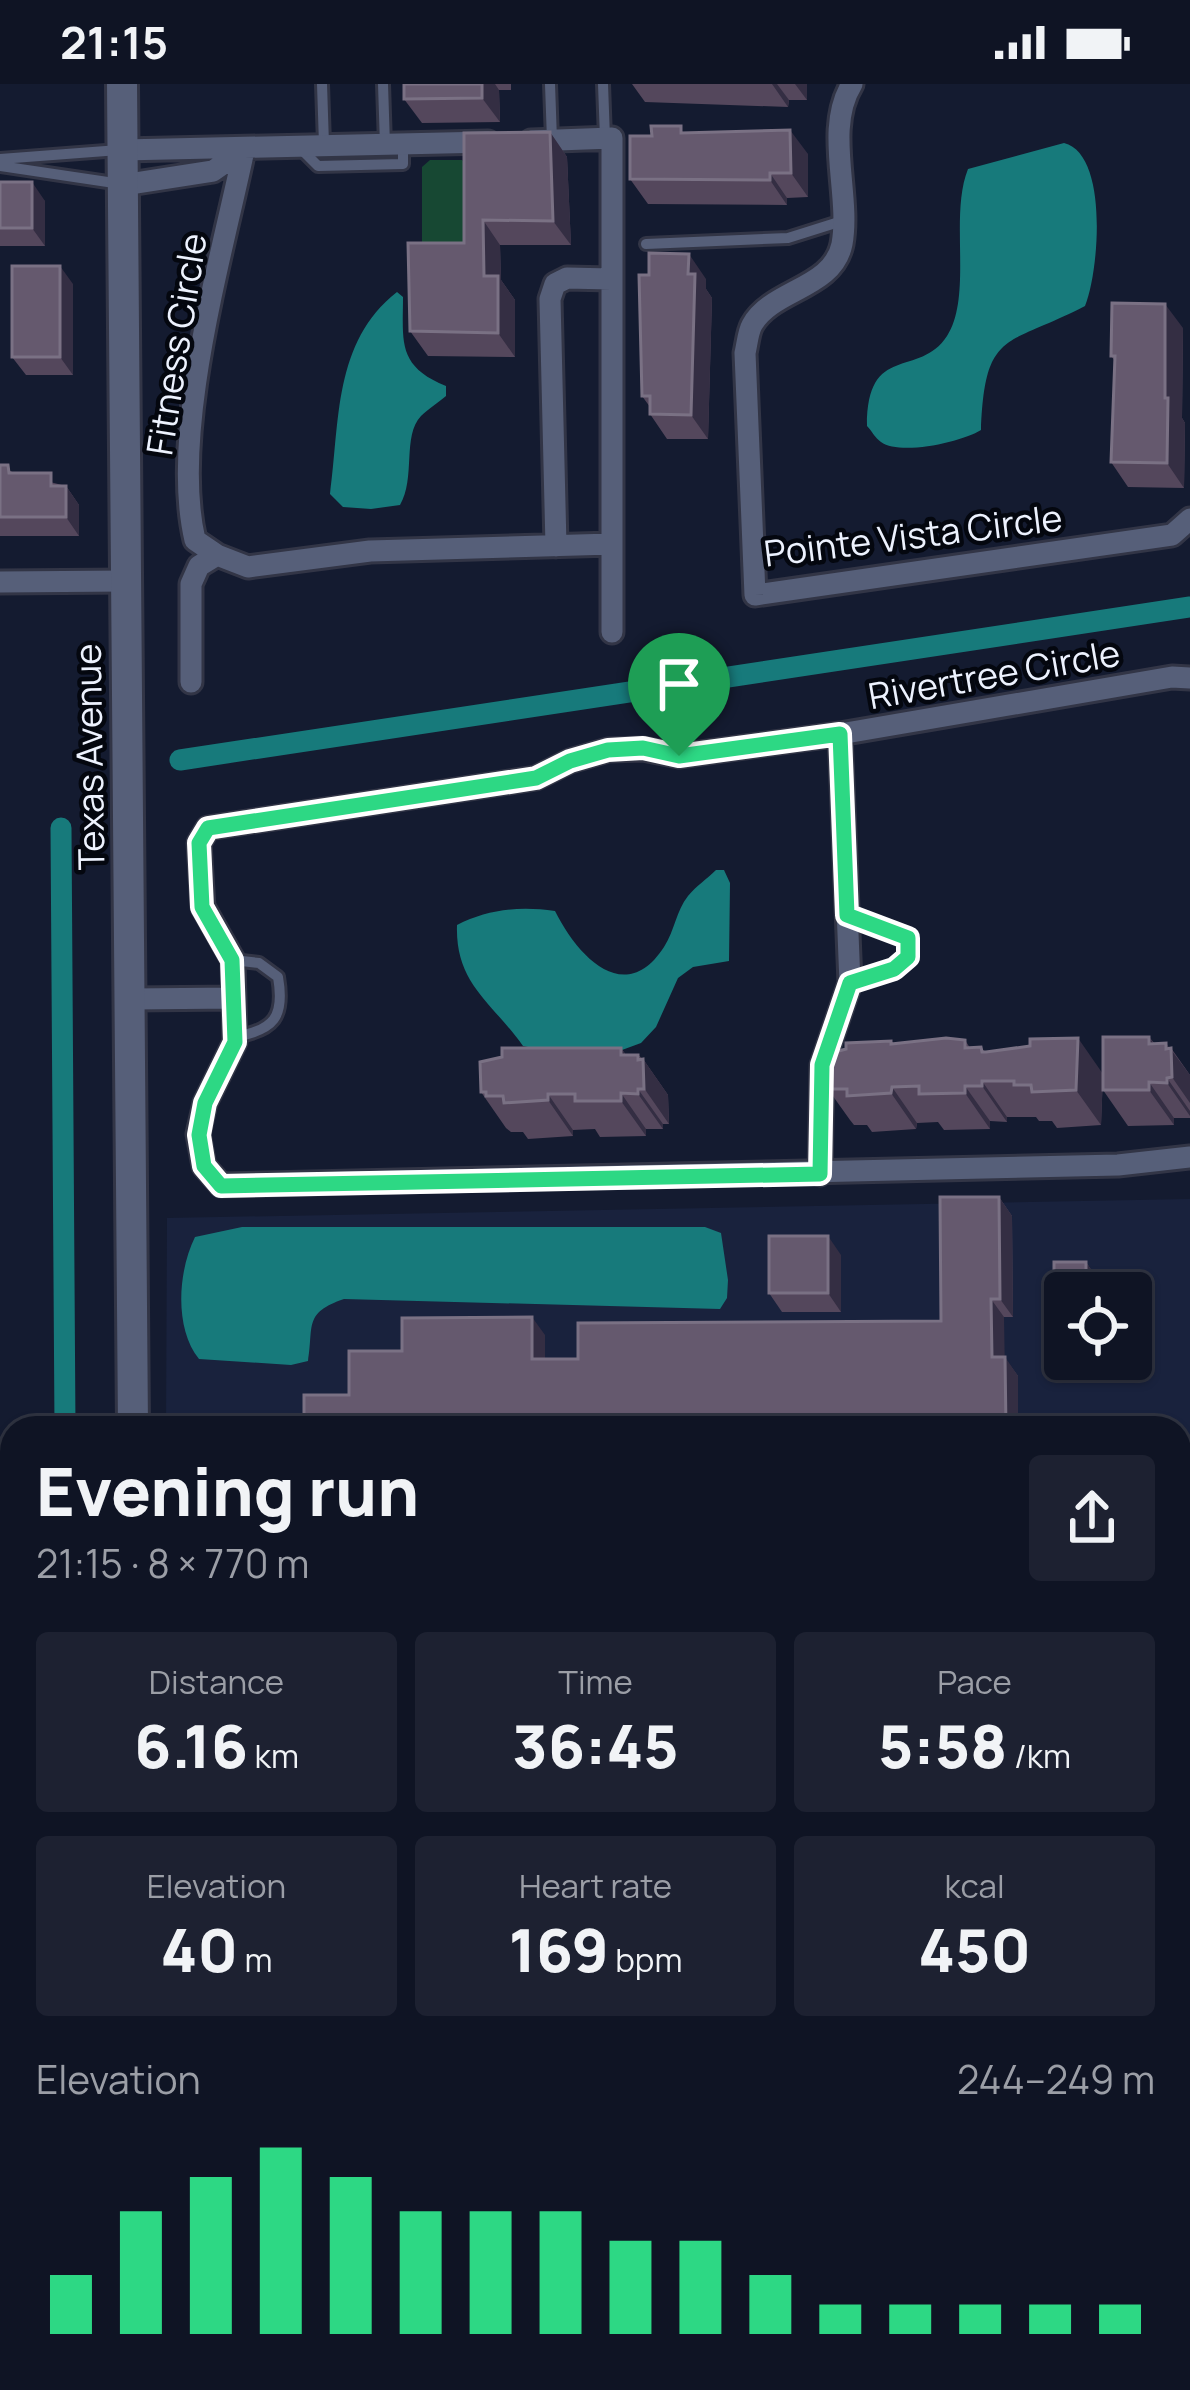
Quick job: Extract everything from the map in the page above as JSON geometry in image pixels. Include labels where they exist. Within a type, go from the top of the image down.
[{"type":"street","name":"Texas Avenue","points":[[122,84],[133,1416]]},
{"type":"street","name":"Pointe Vista Circle","points":[[852,84],[842,124],[842,246],[830,269],[769,308],[752,325],[746,353],[755,595],[1172,535],[1190,519]]},
{"type":"street","points":[[122,150],[608,138],[611,632]]},
{"type":"street","points":[[123,185],[213,171],[244,150]]},
{"type":"street","name":"Fitness Circle","points":[[217,555],[195,540],[187,506],[189,445],[196,386],[244,150]]},
{"type":"street","points":[[556,546],[550,299],[555,284],[567,278],[611,279]]},
{"type":"street","points":[[191,682],[190,584],[199,566],[217,555],[248,567],[370,551],[612,544]]},
{"type":"street","points":[[0,582],[126,581]]},
{"type":"street","name":"Rivertree Circle","points":[[1190,678],[1172,677],[840,734],[679,756],[643,748],[608,750],[536,778],[208,828],[199,843],[202,907],[232,960],[235,1037],[205,1103],[199,1135],[204,1166],[221,1186],[820,1174],[1118,1165],[1190,1157]]},
{"type":"street","points":[[820,1174],[822,1065],[850,983],[840,734]]},
{"type":"street","points":[[132,999],[234,998]]},
{"type":"lane","points":[[322,84],[324,147]]},
{"type":"lane","points":[[299,148],[318,166],[403,164],[394,145],[383,84]]},
{"type":"lane","points":[[550,84],[552,140]]},
{"type":"lane","points":[[603,84],[608,138]]},
{"type":"lane","points":[[0,163],[122,150]]},
{"type":"lane","points":[[0,163],[123,185]]},
{"type":"lane","points":[[646,244],[788,238],[842,220]]},
{"type":"lane","points":[[847,915],[908,938],[908,957],[894,969],[850,983]]},
{"type":"lane","points":[[232,960],[259,963],[278,977],[282,1002],[272,1022],[259,1033],[235,1037]]},
{"type":"shaded area","points":[[1064,143],[1078,152],[1094,190],[1094,268],[1085,306],[1018,337],[995,357],[983,397],[981,430],[931,446],[902,448],[881,442],[867,426],[876,383],[885,372],[936,349],[955,319],[960,209],[968,169]]},
{"type":"shaded area","points":[[430,160],[462,160],[469,167],[470,247],[422,249],[422,167]]},
{"type":"shaded area","points":[[397,292],[403,297],[406,351],[419,370],[446,386],[446,396],[415,424],[400,505],[343,507],[330,494],[343,385],[361,335]]},
{"type":"shaded area","points":[[716,870],[724,870],[730,883],[729,961],[693,967],[678,978],[656,1027],[641,1043],[622,1050],[523,1046],[478,991],[462,963],[457,925],[492,912],[542,910],[555,911],[576,944],[604,969],[634,973],[649,965],[664,947],[684,902]]},
{"type":"shaded area","points":[[1190,1199],[1190,1416],[166,1416],[167,1218]]},
{"type":"shaded area","points":[[242,1227],[705,1227],[721,1233],[727,1298],[720,1309],[344,1299],[316,1316],[308,1361],[291,1365],[199,1359],[182,1316],[182,1282],[189,1251],[195,1237]]},
{"type":"building","points":[[404,84],[482,84],[482,98],[404,99]]},
{"type":"building","points":[[651,126],[681,126],[681,133],[790,130],[791,173],[770,173],[770,180],[630,179],[630,136],[652,136]]},
{"type":"building","points":[[550,132],[553,221],[483,220],[484,276],[498,276],[498,333],[410,331],[408,243],[464,243],[464,133]]},
{"type":"building","points":[[0,182],[32,182],[32,228],[0,228]]},
{"type":"building","points":[[649,253],[689,254],[688,274],[695,274],[691,415],[650,414],[650,396],[642,396],[639,275],[649,275]]},
{"type":"building","points":[[12,266],[60,266],[60,357],[12,357]]},
{"type":"building","points":[[1112,303],[1165,304],[1167,463],[1111,462]]},
{"type":"building","points":[[0,465],[8,465],[9,473],[51,473],[51,486],[66,486],[66,517],[0,517]]},
{"type":"building","points":[[1103,1037],[1149,1037],[1149,1044],[1166,1043],[1166,1049],[1171,1048],[1172,1077],[1167,1083],[1149,1082],[1149,1090],[1103,1090]]},
{"type":"building","points":[[1078,1038],[1076,1090],[1032,1092],[1031,1085],[1014,1085],[1014,1081],[982,1081],[982,1086],[965,1086],[965,1093],[919,1094],[919,1086],[847,1096],[847,1089],[825,1085],[824,1055],[846,1049],[846,1043],[965,1040],[965,1048],[981,1047],[986,1052],[1030,1046],[1030,1039]]},
{"type":"building","points":[[502,1048],[621,1048],[621,1055],[643,1059],[644,1089],[638,1089],[638,1094],[621,1093],[621,1101],[575,1101],[575,1094],[548,1094],[548,1100],[504,1103],[503,1096],[481,1092],[480,1062],[502,1057]]},
{"type":"building","points":[[940,1197],[999,1197],[1000,1299],[991,1299],[992,1357],[1005,1357],[1006,1416],[304,1416],[304,1395],[349,1395],[349,1351],[402,1351],[402,1318],[532,1317],[532,1359],[578,1359],[578,1323],[941,1321]]},
{"type":"building","points":[[769,1236],[828,1236],[828,1293],[769,1293]]},
{"type":"building","points":[[1054,1262],[1086,1262],[1086,1272],[1054,1272]]},
{"type":"waterway","points":[[180,760],[1190,607]]},
{"type":"waterway","points":[[61,828],[65,1416]]},
{"type":"route","points":[[840,734],[847,915],[908,938],[908,957],[894,969],[850,983],[822,1065],[820,1174],[221,1186],[204,1166],[199,1135],[205,1103],[235,1042],[232,960],[202,907],[199,843],[208,828],[536,778],[608,750],[643,748],[679,756],[840,734]]}]
